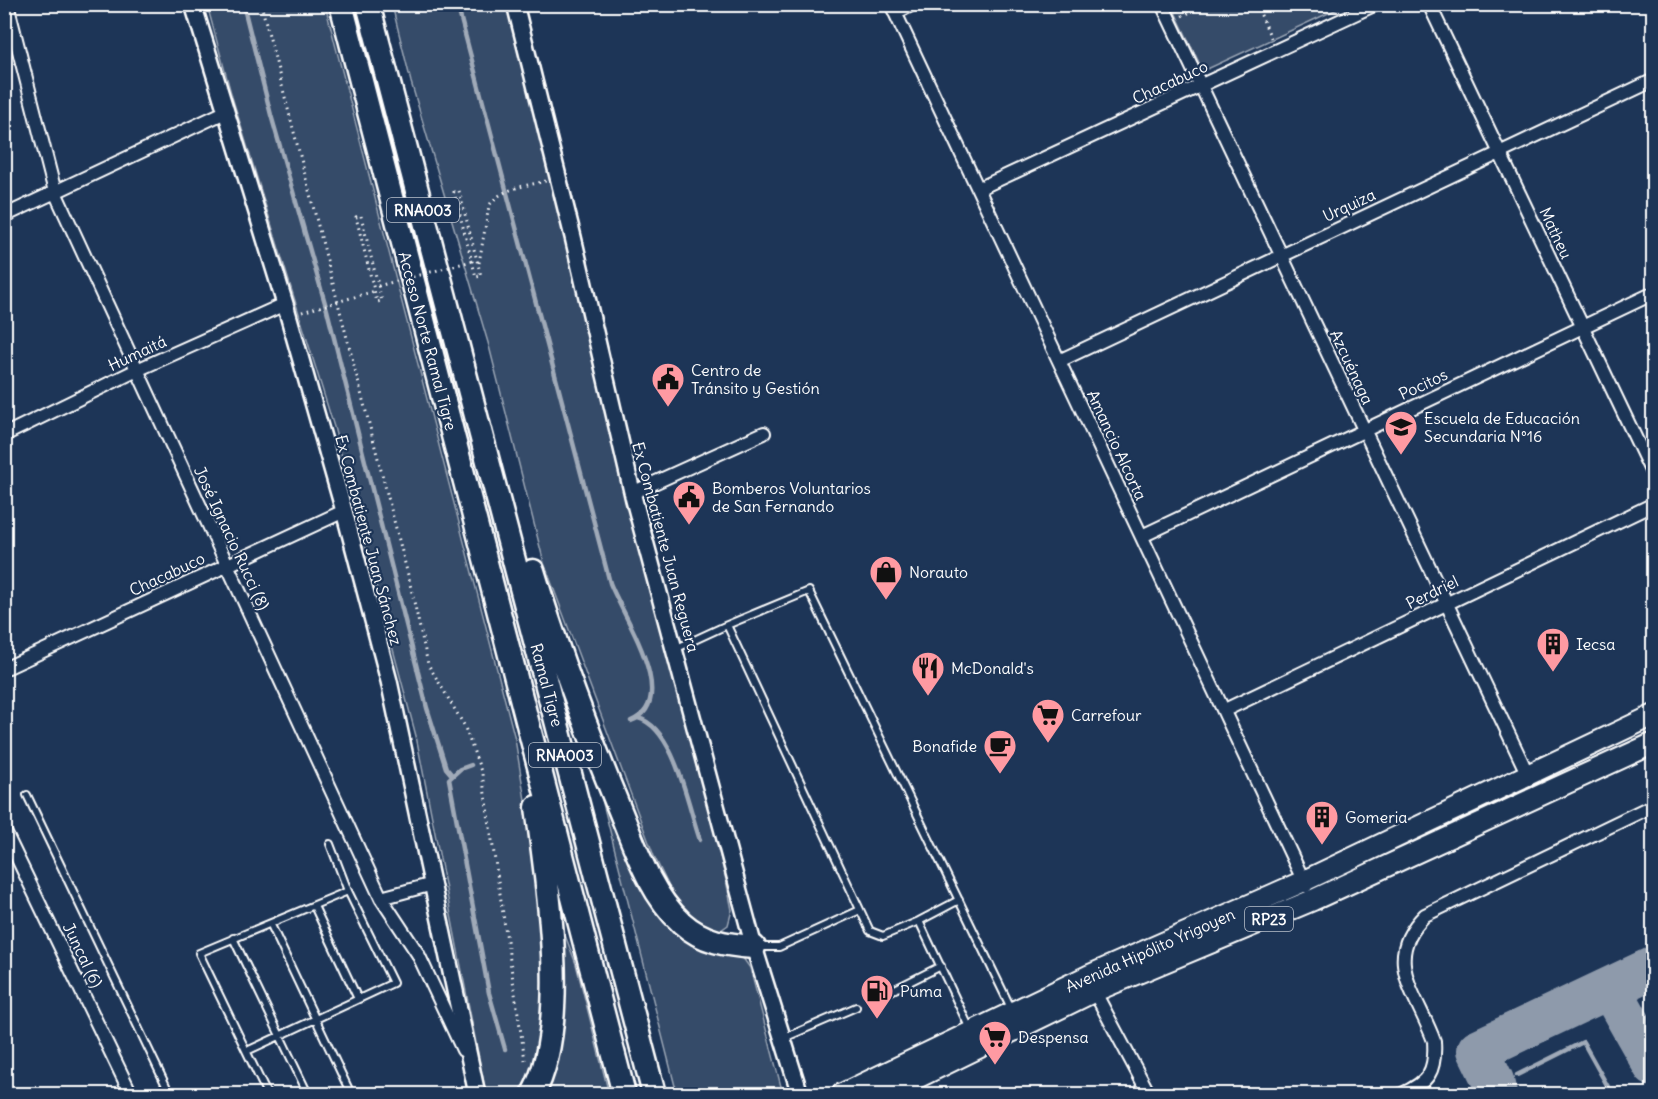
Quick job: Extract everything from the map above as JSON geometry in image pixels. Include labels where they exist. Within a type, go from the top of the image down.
[{"type":"highway","name":"Acceso Norte Ramal Tigre","points":[[341,4],[516,678]]},
{"type":"highway","name":"Acceso Norte Ramal Tigre","points":[[369,4],[477,415]]},
{"type":"highway","points":[[477,415],[513,508],[575,702],[647,873],[670,911],[695,933],[730,945],[754,947]]},
{"type":"highway","name":"Ramal Tigre","points":[[477,415],[654,1095]]},
{"type":"highway","points":[[516,678],[536,799],[552,939],[551,1023],[539,1083],[533,1095]]},
{"type":"highway","name":"Ramal Tigre","points":[[516,678],[624,1095]]},
{"type":"main road","name":"Avenida Hipólito Yrigoyen","points":[[884,1095],[1091,984],[1653,715]]},
{"type":"main road","name":"Avenida Hipólito Yrigoyen","points":[[842,1095],[1013,1012],[1313,900],[1653,743]]},
{"type":"street","name":"José Ignacio Rucci (8)","points":[[7,4],[55,192],[381,898],[424,965],[471,1068]]},
{"type":"street","name":"Ex Combatiente Juan Sánchez","points":[[193,4],[285,304],[344,511],[389,681],[477,1095]]},
{"type":"street","name":"Ex Combatiente Juan Reguera","points":[[515,4],[632,493],[754,947],[800,1095]]},
{"type":"street","points":[[893,9],[913,4]]},
{"type":"street","name":"Azcuénaga","points":[[1162,4],[1527,775]]},
{"type":"street","name":"Chacabuco","points":[[978,189],[1376,4]]},
{"type":"street","name":"Matheu","points":[[1429,4],[1653,477]]},
{"type":"street","name":"Amancio Alcorta","points":[[893,9],[1313,900]]},
{"type":"street","name":"Urquiza","points":[[1059,361],[1653,80]]},
{"type":"street","points":[[4,216],[225,112]]},
{"type":"street","name":"Pocitos","points":[[1142,536],[1653,293]]},
{"type":"street","name":"Humaitá","points":[[4,435],[136,370],[285,304]]},
{"type":"street","points":[[632,493],[764,433]]},
{"type":"street","name":"Perdriel","points":[[1225,710],[1653,504]]},
{"type":"street","name":"Chacabuco","points":[[4,669],[344,511]]},
{"type":"street","points":[[1405,1094],[1421,1085],[1428,1076],[1435,1053],[1430,1028],[1403,968],[1403,944],[1416,924],[1425,915],[1653,805]]},
{"type":"street","name":"Juncal (6)","points":[[4,830],[131,1095]]},
{"type":"street","points":[[381,898],[433,884]]},
{"type":"street","points":[[1091,984],[1149,1095]]},
{"type":"lane","points":[[674,650],[808,591],[1013,1012]]},
{"type":"lane","points":[[727,625],[870,931],[883,936],[919,921],[959,900]]},
{"type":"lane","points":[[27,795],[170,1095]]},
{"type":"lane","points":[[248,1052],[393,983],[348,891],[330,844]]},
{"type":"lane","points":[[267,1095],[199,952],[271,925],[348,891]]},
{"type":"lane","points":[[314,906],[358,999]]},
{"type":"lane","points":[[754,947],[779,947],[860,910]]},
{"type":"lane","points":[[919,921],[972,1032]]},
{"type":"lane","points":[[271,925],[351,1095]]},
{"type":"lane","points":[[233,938],[308,1095]]},
{"type":"lane","points":[[881,996],[940,966]]},
{"type":"lane","points":[[783,1038],[856,1007]]},
{"type":"path","points":[[261,4],[334,302],[408,575],[428,664],[464,725],[482,774],[526,1063]]},
{"type":"path","points":[[1170,22],[1208,4]]},
{"type":"path","points":[[1256,4],[1277,50]]},
{"type":"path","points":[[478,265],[489,206],[500,194],[558,177]]},
{"type":"path","points":[[459,191],[481,276],[476,277],[472,261],[454,192],[459,191]]},
{"type":"path","points":[[361,216],[378,286],[382,301],[377,302],[356,218],[361,216]]},
{"type":"path","points":[[378,286],[472,261]]},
{"type":"path","points":[[321,306],[375,291]]},
{"type":"shaded area","points":[[1192,4],[1346,5],[1203,71],[1175,12]]},
{"type":"shaded area","points":[[207,5],[325,5],[515,739],[544,916],[544,1047],[528,1094],[486,1094],[416,736],[334,427],[232,97]]},
{"type":"shaded area","points":[[392,5],[508,5],[726,880],[732,910],[728,925],[718,932],[703,926],[678,905],[654,856],[544,563],[489,346],[411,82]]},
{"type":"shaded area","points":[[584,729],[651,889],[730,954],[743,958],[750,968],[783,1094],[677,1094]]},
{"type":"shaded area","points":[[565,935],[576,964],[609,1094],[542,1094],[564,971]]},
{"type":"waterway","points":[[243,4],[271,115],[327,310],[427,708],[446,768],[452,775]]},
{"type":"waterway","points":[[457,4],[610,583],[644,656],[650,677],[651,696],[645,711],[631,721]]},
{"type":"waterway","points":[[638,718],[651,725],[671,752],[700,840]]},
{"type":"waterway","points":[[471,765],[460,769],[449,779],[489,993],[505,1049]]},
{"type":"waterway","points":[[1517,1075],[1583,1042],[1612,1094]]},
{"type":"taxiway","points":[[1496,1094],[1493,1081],[1478,1050],[1654,967]]},
{"type":"taxiway","points":[[1610,988],[1654,1066]]},
{"type":"place","name":"Centro de Tránsito y Gestión","points":[[668,408]]},
{"type":"place","name":"Escuela de Educación Secundaria Nº16","points":[[1401,456]]},
{"type":"place","name":"Bomberos Voluntarios de San Fernando","points":[[689,526]]},
{"type":"place","name":"Norauto","points":[[886,601]]},
{"type":"place","name":"Iecsa","points":[[1553,673]]},
{"type":"place","name":"McDonald's","points":[[928,697]]},
{"type":"place","name":"Carrefour","points":[[1048,744]]},
{"type":"place","name":"Bonafide","points":[[1000,775]]},
{"type":"place","name":"Gomeria","points":[[1322,846]]},
{"type":"place","name":"Puma","points":[[877,1020]]},
{"type":"place","name":"Despensa","points":[[995,1066]]}]
